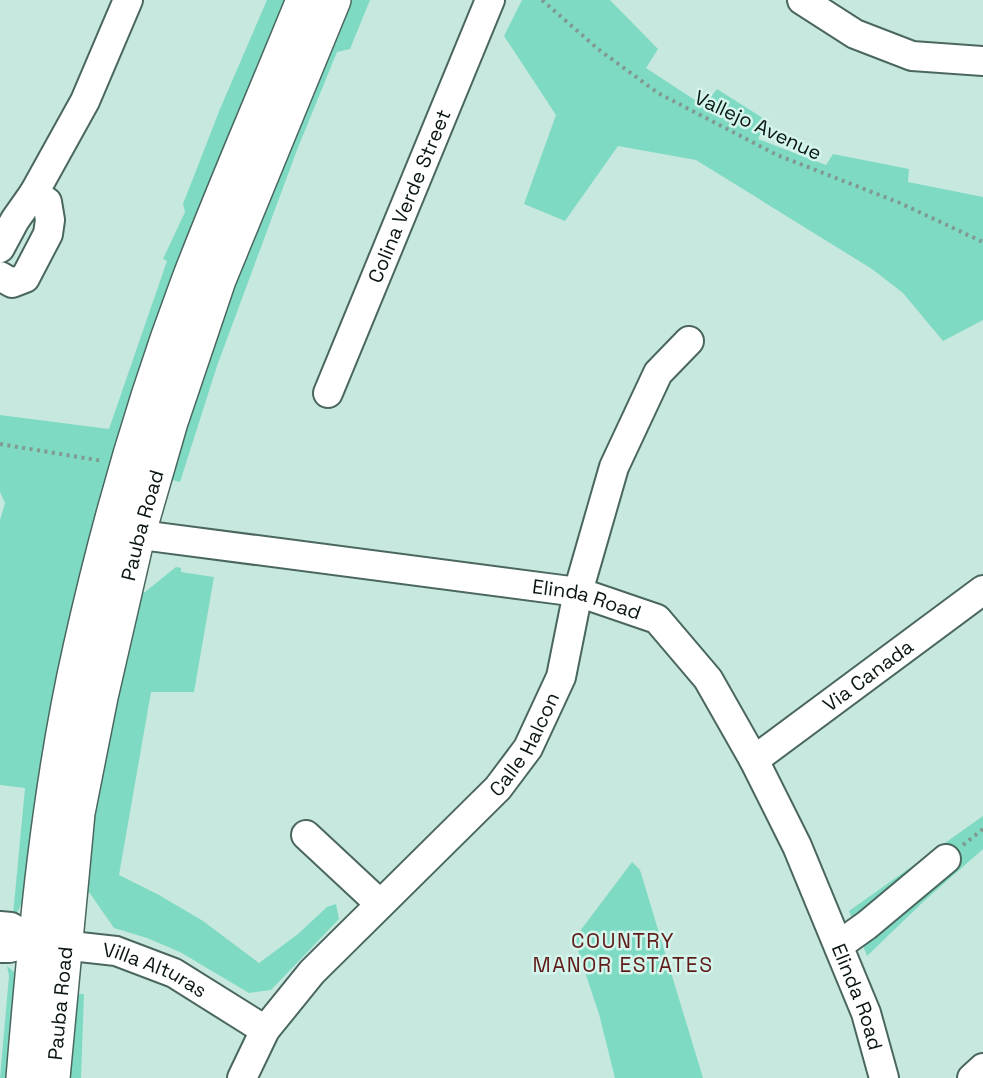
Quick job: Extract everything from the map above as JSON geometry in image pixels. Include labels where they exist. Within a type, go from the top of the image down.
[{"type":"main road","name":"Pauba Road","points":[[124,533],[128,465],[187,284],[233,166],[303,0]]},
{"type":"main road","name":"Pauba Road","points":[[53,1078],[47,837],[64,729],[80,649],[124,533],[171,422],[219,280],[334,0]]},
{"type":"main road","name":"Pauba Road","points":[[23,1078],[50,943]]},
{"type":"street","points":[[0,248],[15,220],[34,193],[85,101],[128,0]]},
{"type":"street","name":"Colina Verde Street","points":[[328,393],[490,0]]},
{"type":"street","points":[[802,0],[855,34],[912,56],[983,61]]},
{"type":"street","points":[[0,276],[12,283],[25,278],[48,234],[50,220],[47,202],[34,193]]},
{"type":"street","name":"Calle Halcon","points":[[242,1078],[265,1030],[312,972],[498,788],[528,748],[561,677],[578,592],[614,467],[657,373],[689,341]]},
{"type":"street","name":"Elinda Road","points":[[124,533],[578,592],[657,619],[708,679],[754,760],[797,846],[866,1013],[884,1078]]},
{"type":"street","name":"Via Canada","points":[[754,760],[983,590]]},
{"type":"street","points":[[306,835],[380,904]]},
{"type":"street","points":[[839,945],[867,925],[945,859]]},
{"type":"street","points":[[0,926],[11,927],[50,943]]},
{"type":"street","points":[[0,948],[50,943]]},
{"type":"street","name":"Villa Alturas","points":[[50,943],[116,951],[174,973],[265,1030]]},
{"type":"street","points":[[972,1078],[983,1068]]},
{"type":"path","name":"Vallejo Avenue","points":[[542,0],[598,49],[658,93],[777,154],[900,203],[983,242]]},
{"type":"path","points":[[0,444],[128,465]]},
{"type":"green space","points":[[267,0],[290,0],[23,900],[18,911],[13,915],[25,788],[0,785],[0,520],[5,503],[0,492],[0,415],[109,429],[167,261],[163,259],[185,212],[183,204],[220,109]]},
{"type":"green space","points":[[345,0],[370,0],[350,49],[337,52],[297,150],[217,366],[180,482],[169,479],[173,443]]},
{"type":"green space","points":[[522,0],[610,0],[658,49],[646,68],[704,106],[717,89],[766,120],[758,139],[826,165],[833,154],[909,169],[908,182],[983,197],[983,320],[943,341],[903,293],[872,269],[696,160],[618,146],[565,221],[524,204],[556,115],[504,36]]},
{"type":"green space","points":[[176,567],[181,568],[181,572],[214,577],[194,692],[151,692],[119,875],[203,921],[259,963],[298,934],[327,907],[336,904],[339,919],[271,990],[249,993],[180,952],[147,938],[114,928],[89,892],[83,891],[95,800],[111,711],[142,592]]},
{"type":"green space","points":[[983,816],[983,849],[867,956],[849,911]]},
{"type":"green space","points":[[632,862],[640,870],[703,1078],[615,1078],[599,1014],[574,939]]},
{"type":"green space","points":[[7,966],[14,972],[18,984],[14,1078],[0,1078],[9,976]]},
{"type":"green space","points":[[72,994],[84,994],[81,1078],[66,1078]]},
{"type":"district","name":"COUNTRY MANOR ESTATES","points":[[623,953]]}]
